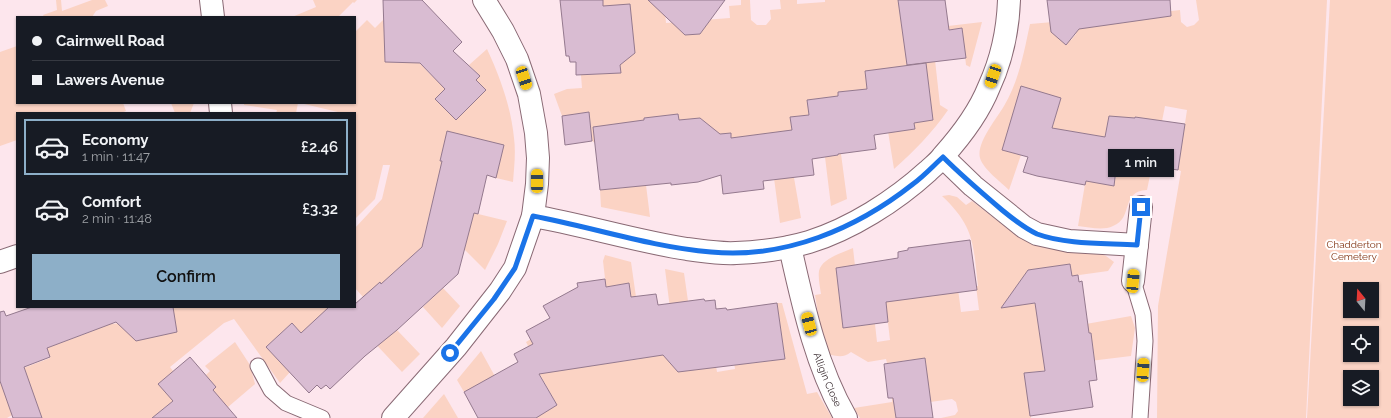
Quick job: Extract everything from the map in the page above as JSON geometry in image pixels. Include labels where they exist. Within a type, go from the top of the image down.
[{"type":"street","points":[[211,0],[213,16]]},
{"type":"street","points":[[393,418],[456,347],[500,291],[515,268],[533,216],[538,184],[538,158],[536,133],[529,94],[517,59],[503,31],[484,0]]},
{"type":"street","points":[[533,216],[666,245],[710,252],[736,253],[765,251],[790,247],[822,237],[868,215],[914,184],[943,157],[977,110],[989,87],[998,64],[1009,0]]},
{"type":"street","points":[[943,157],[973,186],[1024,227],[1037,234],[1069,241],[1137,245]]},
{"type":"street","points":[[1133,281],[1141,207]]},
{"type":"street","name":"Alligin Close","points":[[790,247],[799,288],[826,381],[846,418]]},
{"type":"street","points":[[0,262],[16,256]]},
{"type":"lane","points":[[1133,281],[1143,314],[1145,341],[1140,418]]},
{"type":"lane","points":[[258,366],[271,390],[286,404],[322,418]]},
{"type":"green space","points":[[56,0],[61,0],[62,11],[92,0],[105,0],[108,6],[96,11],[93,16],[43,15],[57,10]]},
{"type":"green space","points":[[313,0],[357,0],[339,16],[294,16],[316,7]]},
{"type":"green space","points":[[403,0],[385,56],[392,62],[401,63],[411,54],[446,88],[435,99],[456,120],[486,90],[476,80],[480,76],[469,65],[487,49],[508,104],[513,126],[515,160],[513,182],[496,178],[446,137],[440,161],[457,165],[438,180],[428,220],[474,213],[507,221],[498,244],[485,270],[448,233],[432,238],[392,274],[387,290],[380,283],[363,297],[356,289],[356,227],[382,199],[390,165],[383,165],[375,199],[356,218],[356,112],[338,112],[304,104],[356,104],[356,31],[367,20],[375,28]]},
{"type":"green space","points":[[603,0],[664,0],[666,23],[681,22],[681,31],[685,35],[700,34],[704,28],[704,20],[730,18],[729,6],[741,5],[741,0],[750,0],[751,20],[757,25],[766,25],[771,19],[770,10],[781,9],[780,0],[797,0],[797,4],[825,2],[825,0],[898,0],[902,28],[948,26],[982,22],[970,67],[966,65],[962,28],[948,30],[935,60],[940,105],[948,110],[936,126],[894,169],[887,125],[867,89],[838,92],[841,154],[847,199],[831,206],[825,157],[838,155],[830,97],[807,100],[809,115],[790,117],[797,171],[793,172],[801,218],[780,223],[774,178],[784,131],[739,189],[730,133],[708,136],[706,123],[700,118],[693,119],[686,182],[678,114],[644,118],[651,176],[645,177],[650,217],[601,207],[600,190],[624,188],[622,128],[617,124],[611,124],[599,143],[595,143],[592,141],[589,112],[562,116],[554,94],[567,89],[582,88],[581,75],[620,73],[603,6]],"holes":[[[928,78],[933,120],[914,123],[915,129],[893,132],[905,81]]]},
{"type":"green space","points":[[1109,0],[1113,24],[1129,22],[1153,0],[1155,13],[1180,10],[1181,22],[1187,27],[1194,25],[1199,20],[1196,0],[1327,0],[1306,418],[1157,418],[1158,306],[1181,171],[1178,170],[1187,110],[1165,106],[1162,121],[1129,163],[1152,166],[1147,190],[1133,195],[1123,217],[1119,222],[1113,226],[1105,228],[1078,226],[1086,178],[1093,182],[1114,186],[1126,124],[1114,116],[1108,120],[1105,137],[1065,130],[1056,177],[1039,173],[1061,98],[1003,150],[1021,155],[1009,190],[988,171],[980,158],[981,145],[984,138],[1014,87],[1026,45],[1030,24],[1053,22],[1062,41],[1071,40],[1076,34],[1074,21]]},
{"type":"green space","name":"Chadderton Cemetery","points":[[1330,0],[1391,0],[1391,418],[1307,418]]},
{"type":"green space","points":[[16,46],[16,104],[123,104],[126,111],[16,112],[16,140],[0,146],[0,52]]},
{"type":"green space","points":[[171,104],[194,104],[190,112],[175,112]]},
{"type":"green space","points":[[298,104],[296,112],[276,112],[277,110],[244,105]]},
{"type":"green space","points":[[949,195],[957,197],[966,205],[972,201],[1012,232],[1034,243],[1096,252],[1106,256],[1114,262],[1108,271],[1072,276],[1070,264],[1027,270],[1029,282],[1018,284],[1014,290],[1032,304],[1070,298],[1094,357],[1091,333],[1087,334],[1086,324],[1131,316],[1135,328],[1131,356],[1090,361],[1090,364],[1025,373],[1031,418],[941,418],[955,415],[958,411],[956,402],[952,399],[894,407],[896,418],[860,418],[854,408],[892,402],[892,398],[929,392],[925,358],[887,363],[886,359],[868,362],[851,352],[843,356],[830,355],[819,320],[815,295],[821,294],[819,271],[821,266],[828,259],[853,248],[855,266],[836,268],[843,328],[875,324],[877,342],[890,340],[881,264],[891,301],[920,247],[928,245],[934,292],[958,289],[961,312],[979,310],[976,286],[978,286],[973,247],[967,227],[961,217],[942,196]]},
{"type":"green space","points":[[605,255],[631,262],[636,297],[670,353],[672,365],[678,372],[665,269],[684,273],[688,301],[692,300],[699,355],[714,353],[717,372],[735,369],[727,311],[743,342],[746,364],[785,359],[777,303],[782,303],[807,394],[817,392],[832,418],[513,418],[491,378],[464,392],[457,380],[481,351],[497,380],[544,413],[557,405],[532,360],[535,359],[526,342],[531,339],[585,351],[556,299],[566,294],[597,365],[640,359],[629,283],[606,287],[603,261]]},
{"type":"green space","points":[[443,288],[460,306],[442,328],[423,307]]},
{"type":"green space","points":[[111,308],[113,324],[127,322],[170,308],[350,308],[395,332],[397,330],[420,354],[402,372],[369,337],[328,362],[292,323],[266,347],[290,372],[280,383],[234,319],[224,323],[170,367],[173,371],[173,401],[159,412],[160,418],[41,418],[12,415],[7,418],[0,418],[0,377],[50,358],[47,348],[93,331],[85,309]]},
{"type":"green space","points":[[235,342],[250,365],[255,384],[228,407],[230,410],[180,418],[216,387],[206,375],[210,371],[205,366]]},
{"type":"green space","points":[[444,394],[458,418],[423,418]]},
{"type":"building","points":[[383,0],[422,0],[462,42],[453,51],[480,76],[476,80],[486,90],[456,120],[435,99],[445,89],[420,63],[385,62]]},
{"type":"building","points":[[560,0],[603,0],[603,6],[630,4],[635,53],[620,65],[621,73],[576,75],[576,62],[570,62],[569,56],[566,56]]},
{"type":"building","points":[[648,0],[725,0],[700,34],[685,35]]},
{"type":"building","points":[[898,0],[945,0],[949,30],[962,28],[966,58],[907,65]]},
{"type":"building","points":[[1047,0],[1170,0],[1171,16],[1079,29],[1066,45],[1051,32]]},
{"type":"building","points":[[926,63],[933,120],[914,123],[915,129],[874,135],[876,149],[812,159],[814,175],[763,181],[764,189],[723,194],[721,175],[698,182],[671,185],[671,183],[600,190],[593,127],[678,114],[679,120],[700,118],[720,134],[731,133],[731,138],[792,130],[790,117],[809,115],[807,100],[838,96],[838,92],[867,89],[865,71]]},
{"type":"building","points":[[1021,86],[1061,98],[1052,128],[1105,137],[1109,116],[1135,117],[1185,124],[1178,170],[1117,161],[1114,186],[1086,181],[1085,185],[1023,172],[1028,157],[1002,150]]},
{"type":"building","points":[[589,112],[592,141],[565,145],[562,116]]},
{"type":"building","points":[[447,131],[504,145],[496,178],[487,175],[478,214],[474,213],[458,274],[330,389],[326,385],[321,389],[317,385],[309,393],[266,347],[292,323],[301,333],[328,308],[356,308],[356,303],[380,282],[381,284],[422,247],[442,161],[440,161]]},
{"type":"building","points":[[970,240],[977,290],[886,302],[888,322],[843,328],[836,268],[898,258],[898,252],[908,250],[908,248]]},
{"type":"building","points":[[1070,264],[1072,276],[1078,275],[1079,282],[1082,281],[1089,333],[1091,333],[1097,380],[1089,381],[1093,407],[1030,416],[1024,373],[1045,371],[1035,303],[1001,308],[1028,270]]},
{"type":"building","points":[[605,279],[606,287],[629,283],[631,297],[656,294],[658,305],[704,299],[705,301],[715,300],[716,309],[726,308],[727,310],[777,303],[785,359],[678,372],[663,355],[539,374],[557,405],[536,418],[478,418],[464,392],[518,362],[514,354],[533,344],[526,331],[550,318],[543,306],[578,287],[577,283]]},
{"type":"building","points":[[29,308],[173,308],[177,332],[136,341],[116,322],[47,348],[50,357],[24,367],[42,418],[13,418],[0,381],[0,312],[4,311],[6,316]]},
{"type":"building","points":[[190,357],[216,387],[213,390],[237,418],[152,418],[173,401],[158,384]]},
{"type":"building","points":[[925,358],[933,418],[896,418],[893,398],[888,398],[884,364]]},
{"type":"route","points":[[450,353],[494,299],[515,268],[533,216],[672,247],[727,253],[765,251],[790,247],[810,241],[862,218],[880,208],[914,184],[943,157],[973,186],[1024,227],[1037,234],[1051,238],[1069,241],[1137,245],[1141,207]]}]
